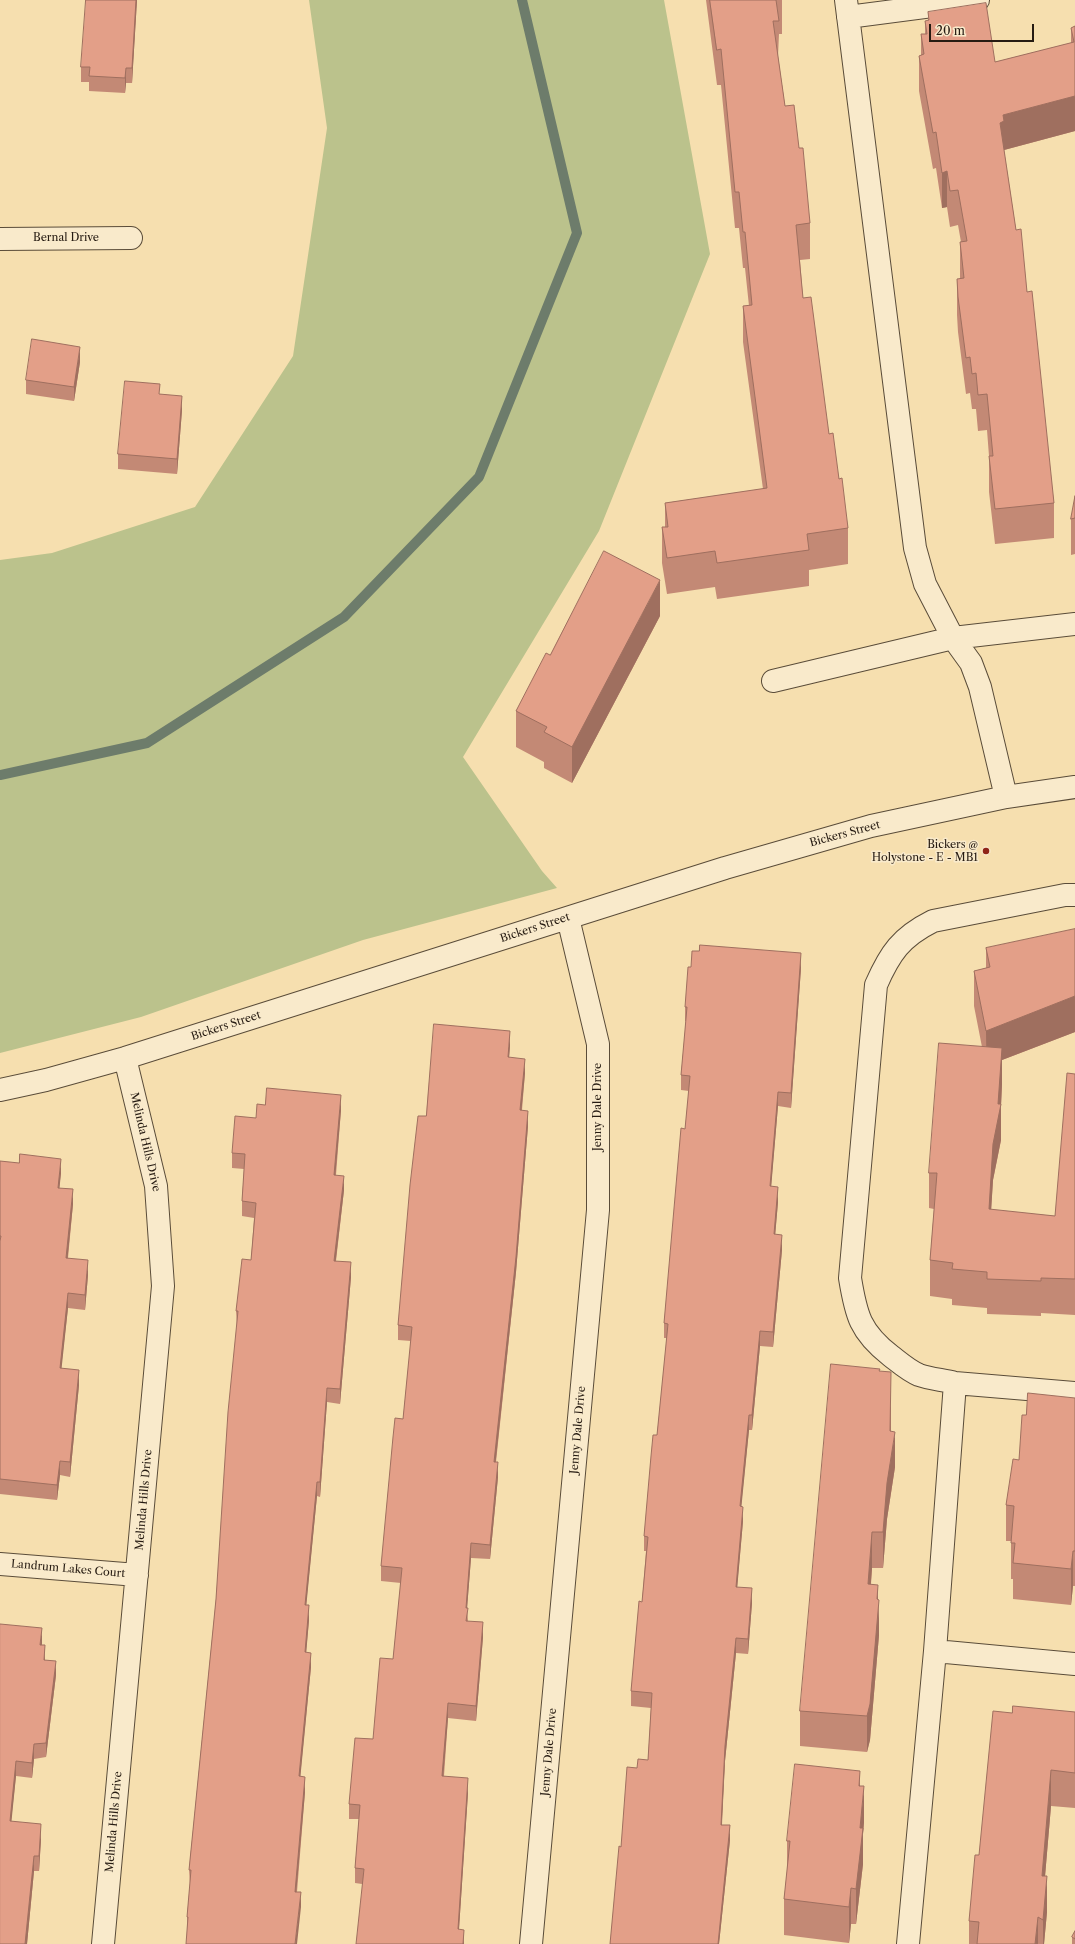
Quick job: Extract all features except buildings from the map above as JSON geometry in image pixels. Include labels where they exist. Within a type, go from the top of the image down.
[{"type":"street","points":[[978,0],[847,9],[915,548],[925,584],[953,638],[971,663],[980,687],[1006,797]]},
{"type":"street","name":"Bernal Drive","points":[[0,239],[131,238]]},
{"type":"street","points":[[773,681],[953,638],[1075,624]]},
{"type":"street","name":"Bickers Street","points":[[0,1090],[46,1080],[125,1058],[725,868],[871,826],[1006,797],[1075,787]]},
{"type":"street","points":[[1075,895],[1064,895],[933,921],[915,930],[899,943],[886,962],[876,985],[850,1278],[855,1307],[864,1328],[877,1345],[898,1362],[920,1375],[955,1383],[1075,1393]]},
{"type":"street","name":"Jenny Dale Drive","points":[[531,1944],[598,1210],[598,1044],[568,918]]},
{"type":"street","name":"Melinda Hills Drive","points":[[103,1944],[163,1286],[156,1186],[125,1058]]},
{"type":"street","points":[[908,1944],[935,1651],[955,1383]]},
{"type":"street","name":"Landrum Lakes Court","points":[[0,1564],[137,1575]]},
{"type":"street","points":[[935,1651],[1075,1664]]},
{"type":"green space","points":[[309,0],[664,0],[710,254],[599,531],[463,757],[542,871],[557,888],[363,940],[141,1017],[0,1053],[0,560],[52,553],[195,507],[293,356],[327,128]]},
{"type":"waterway","points":[[0,775],[147,743],[344,617],[479,477],[577,233],[522,0]]},
{"type":"place","name":"Bickers @ Holystone - E - MB1","points":[[986,851]]}]
